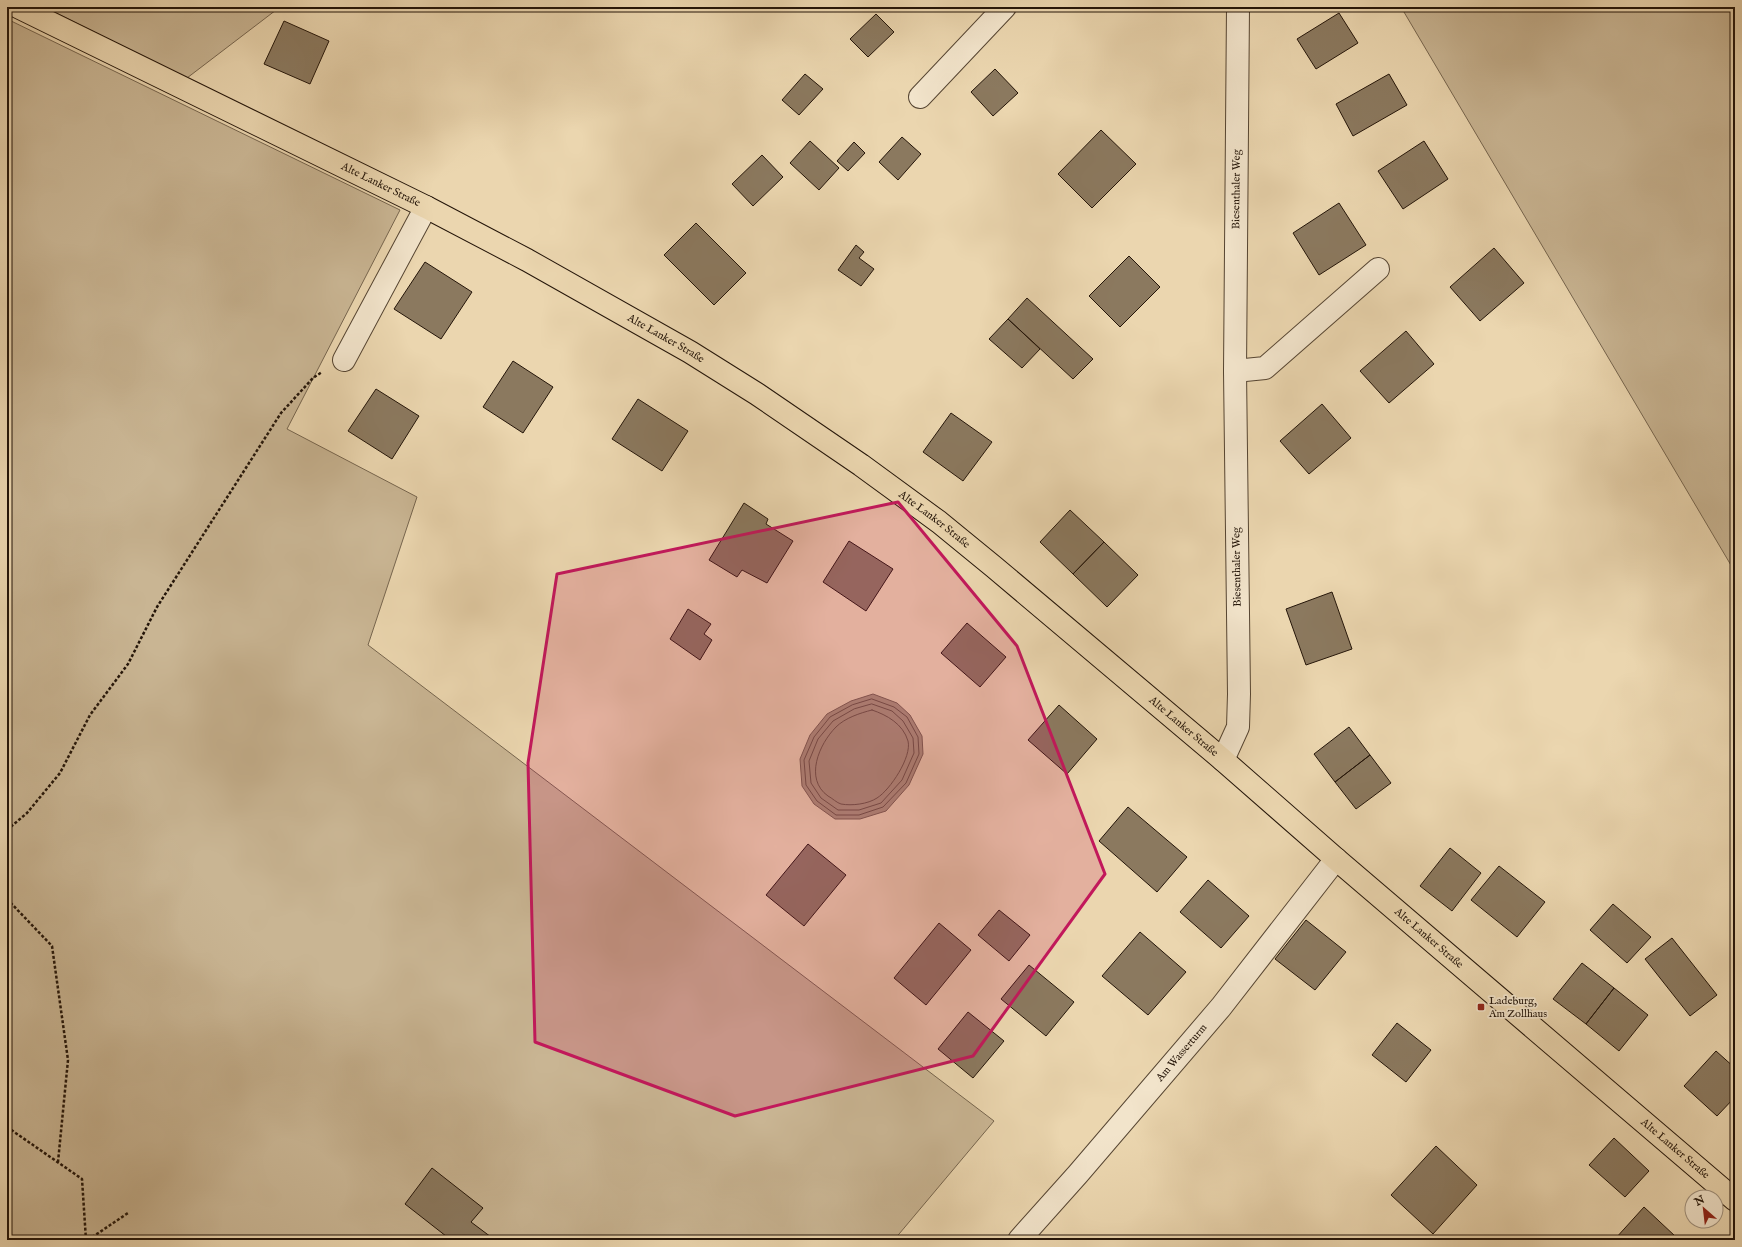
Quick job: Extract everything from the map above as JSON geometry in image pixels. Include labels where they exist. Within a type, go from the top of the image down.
[{"type":"main road","name":"Alte Lanker Straße","points":[[18,7],[426,207],[527,260],[690,352],[757,394],[860,465],[939,522],[994,567],[1223,760],[1336,859],[1735,1200]]},
{"type":"street","points":[[920,97],[1005,7]]},
{"type":"street","name":"Biesenthaler Weg","points":[[1223,760],[1238,727],[1235,371],[1238,7]]},
{"type":"street","points":[[344,360],[426,207]]},
{"type":"street","points":[[1235,371],[1265,368],[1378,269]]},
{"type":"street","name":"Am Wasserturm","points":[[1019,1240],[1078,1174],[1221,1007],[1336,859]]},
{"type":"path","points":[[7,830],[27,813],[60,773],[90,715],[128,664],[157,607],[282,413],[313,378],[344,360]]},
{"type":"path","points":[[7,899],[52,946],[68,1060],[58,1162]]},
{"type":"path","points":[[7,1127],[82,1179],[87,1240],[128,1213]]},
{"type":"highlighted area","points":[[898,502],[1017,646],[1105,874],[973,1056],[735,1116],[535,1042],[528,763],[557,574]]},
{"type":"shaded area","points":[[44,7],[280,7],[187,78]]},
{"type":"shaded area","points":[[1401,7],[1735,7],[1735,572]]},
{"type":"shaded area","points":[[7,19],[400,210],[287,429],[417,497],[368,645],[994,1121],[894,1240],[7,1240]]},
{"type":"water","points":[[873,694],[897,703],[910,715],[922,736],[923,754],[909,785],[886,811],[860,819],[835,819],[814,804],[802,786],[800,759],[810,735],[827,714],[851,701]]},
{"type":"building","points":[[1339,13],[1358,43],[1316,69],[1297,39]]},
{"type":"building","points":[[876,14],[894,32],[868,57],[850,39]]},
{"type":"building","points":[[284,21],[329,41],[310,84],[264,64]]},
{"type":"building","points":[[995,69],[1018,93],[993,116],[971,92]]},
{"type":"building","points":[[805,74],[823,89],[799,115],[782,100]]},
{"type":"building","points":[[1389,74],[1407,105],[1353,136],[1336,104]]},
{"type":"building","points":[[1101,130],[1136,164],[1092,208],[1058,174]]},
{"type":"building","points":[[902,137],[921,154],[898,180],[879,162]]},
{"type":"building","points":[[810,141],[839,168],[819,190],[790,163]]},
{"type":"building","points":[[1424,141],[1448,179],[1403,209],[1378,171]]},
{"type":"building","points":[[854,142],[865,153],[848,171],[837,161]]},
{"type":"building","points":[[762,155],[783,177],[753,206],[732,184]]},
{"type":"building","points":[[1339,203],[1366,245],[1319,275],[1293,233]]},
{"type":"building","points":[[696,223],[746,273],[714,305],[664,255]]},
{"type":"building","points":[[856,245],[864,252],[859,258],[874,269],[861,286],[838,270]]},
{"type":"building","points":[[1494,248],[1524,283],[1480,321],[1450,287]]},
{"type":"building","points":[[1129,256],[1160,287],[1120,327],[1089,296]]},
{"type":"building","points":[[425,262],[472,292],[441,339],[394,309]]},
{"type":"building","points":[[1027,298],[1093,359],[1073,379],[1008,319]]},
{"type":"building","points":[[1008,319],[1040,349],[1022,368],[989,339]]},
{"type":"building","points":[[1406,331],[1434,364],[1389,403],[1360,371]]},
{"type":"building","points":[[513,361],[553,387],[523,433],[483,407]]},
{"type":"building","points":[[376,389],[419,416],[392,459],[348,431]]},
{"type":"building","points":[[638,399],[688,431],[662,471],[612,439]]},
{"type":"building","points":[[1322,404],[1351,438],[1309,474],[1280,441]]},
{"type":"building","points":[[951,413],[992,442],[963,481],[923,452]]},
{"type":"building","points":[[744,503],[768,519],[766,524],[793,541],[767,583],[742,570],[737,577],[709,560]]},
{"type":"building","points":[[1070,510],[1104,542],[1073,574],[1040,542]]},
{"type":"building","points":[[849,541],[893,569],[866,611],[823,582]]},
{"type":"building","points":[[1104,542],[1138,575],[1107,607],[1073,574]]},
{"type":"building","points":[[1332,592],[1352,649],[1306,665],[1286,609]]},
{"type":"building","points":[[688,609],[711,624],[704,634],[712,640],[700,660],[670,639]]},
{"type":"building","points":[[967,623],[1006,657],[980,687],[941,653]]},
{"type":"building","points":[[1059,705],[1097,739],[1067,774],[1028,740]]},
{"type":"building","points":[[1349,727],[1370,755],[1335,782],[1314,754]]},
{"type":"building","points":[[1370,755],[1391,783],[1356,809],[1335,782]]},
{"type":"building","points":[[1128,807],[1187,857],[1157,892],[1099,841]]},
{"type":"building","points":[[808,844],[846,875],[804,926],[766,895]]},
{"type":"building","points":[[1450,848],[1481,873],[1452,911],[1420,886]]},
{"type":"building","points":[[1499,866],[1545,902],[1517,937],[1471,900]]},
{"type":"building","points":[[1208,880],[1249,916],[1221,948],[1180,912]]},
{"type":"building","points":[[1613,904],[1651,937],[1627,963],[1590,930]]},
{"type":"building","points":[[999,910],[1030,935],[1009,961],[978,935]]},
{"type":"building","points":[[1306,920],[1346,952],[1315,990],[1275,959]]},
{"type":"building","points":[[939,923],[971,950],[926,1005],[894,978]]},
{"type":"building","points":[[1140,932],[1186,972],[1148,1015],[1102,976]]},
{"type":"building","points":[[1672,938],[1717,995],[1690,1016],[1645,959]]},
{"type":"building","points":[[1582,963],[1614,988],[1586,1024],[1553,999]]},
{"type":"building","points":[[1029,965],[1074,1002],[1046,1036],[1001,999]]},
{"type":"building","points":[[1614,988],[1648,1015],[1619,1051],[1586,1024]]},
{"type":"building","points":[[968,1012],[1004,1041],[973,1078],[938,1049]]},
{"type":"building","points":[[1397,1023],[1431,1050],[1406,1082],[1372,1055]]},
{"type":"building","points":[[1716,1051],[1735,1068],[1735,1097],[1717,1116],[1684,1086]]},
{"type":"building","points":[[1614,1138],[1649,1171],[1625,1197],[1589,1165]]},
{"type":"building","points":[[1436,1146],[1477,1185],[1433,1234],[1391,1195]]},
{"type":"building","points":[[432,1168],[483,1208],[471,1222],[495,1240],[451,1240],[405,1204]]},
{"type":"building","points":[[1644,1207],[1675,1236],[1672,1240],[1615,1239]]},
{"type":"place","name":"Ladeburg, Am Zollhaus","points":[[1481,1007]]}]
